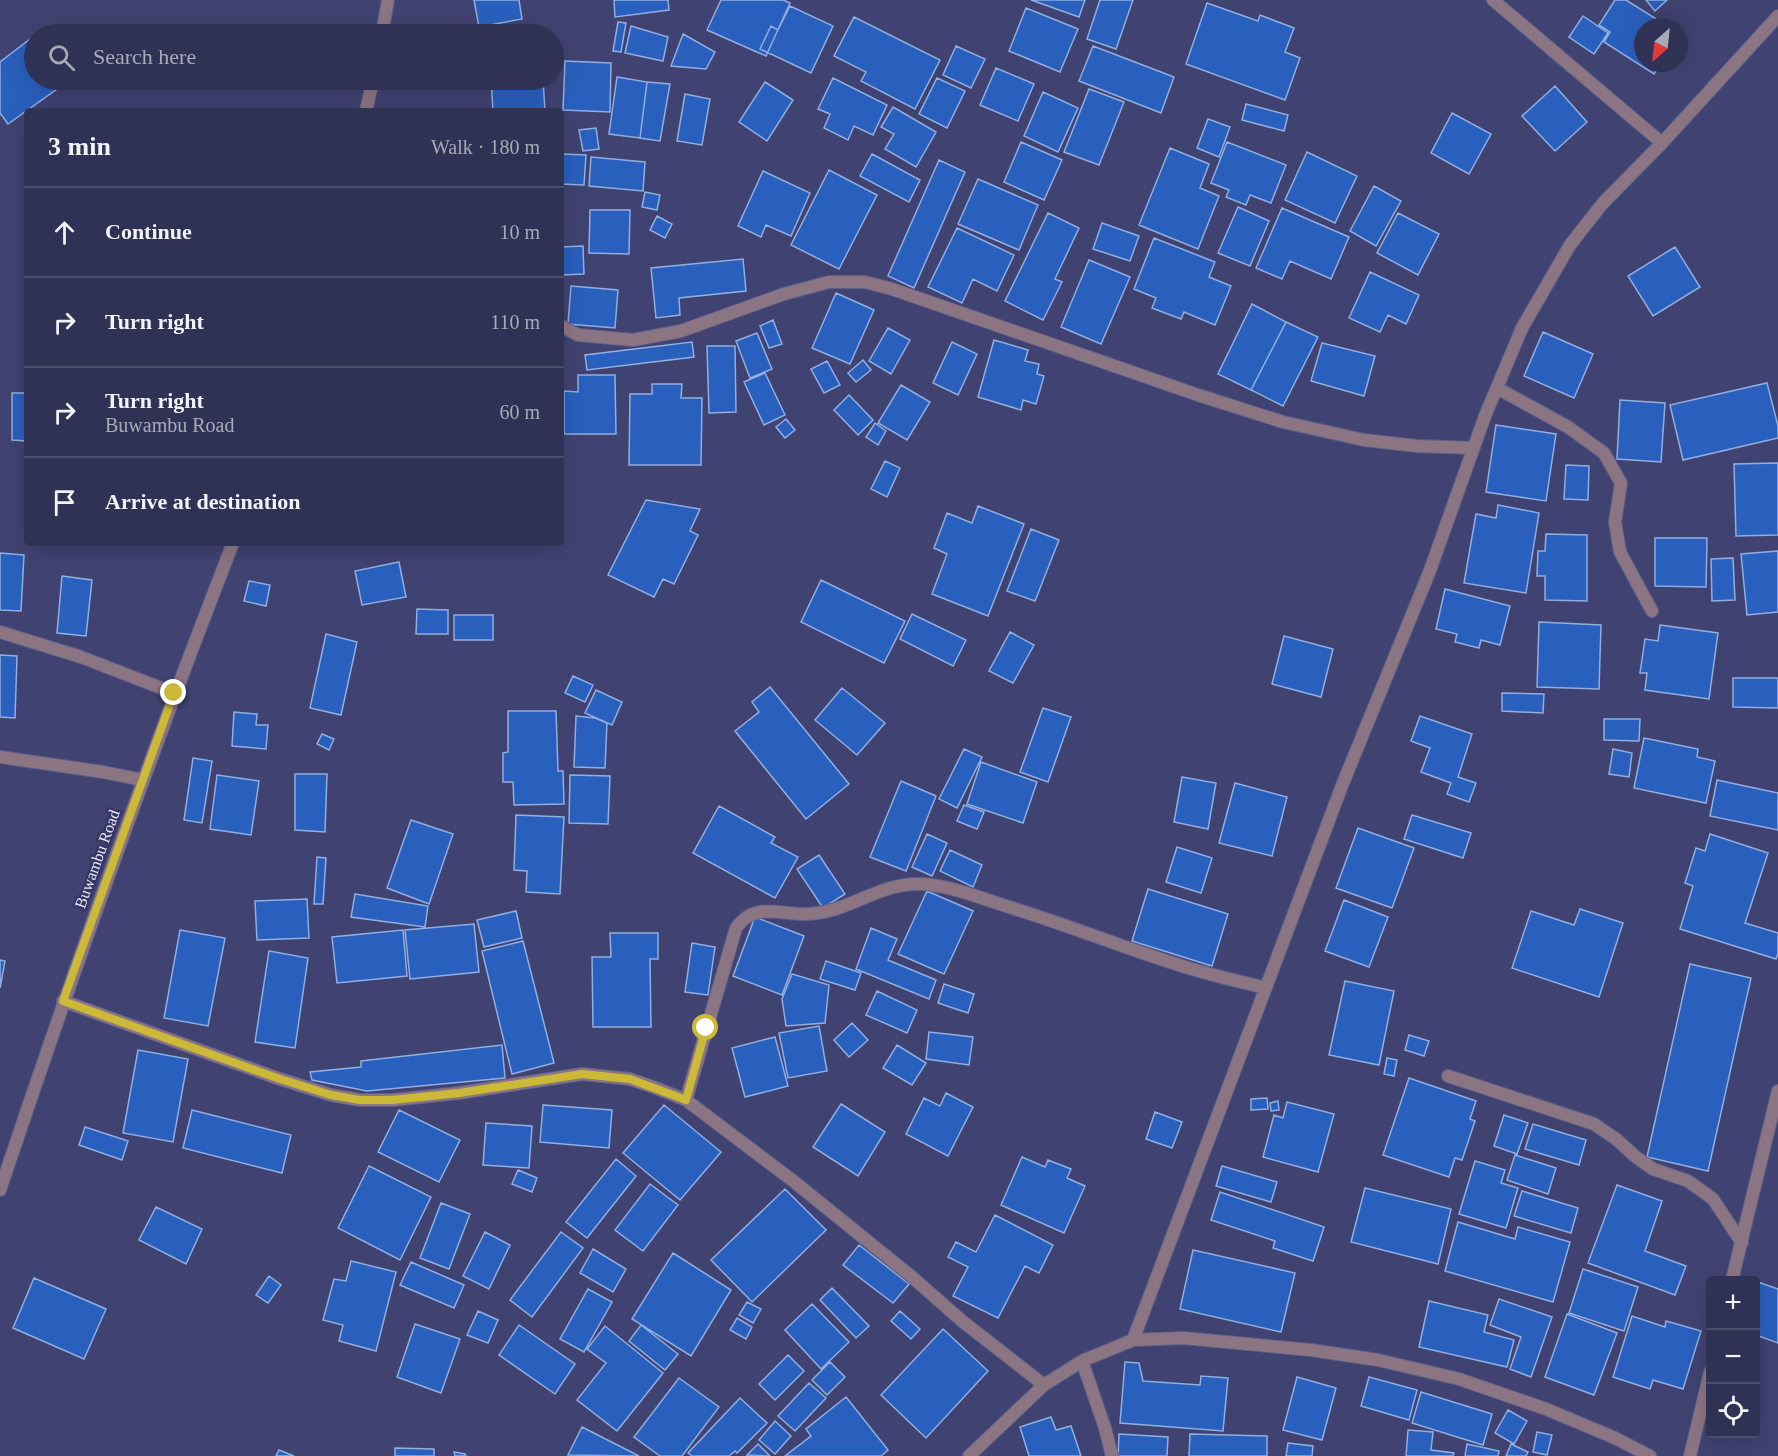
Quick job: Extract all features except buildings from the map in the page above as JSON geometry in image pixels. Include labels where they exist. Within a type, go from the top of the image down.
[{"type":"street","points":[[384,24],[388,0]]},
{"type":"street","points":[[1492,0],[1662,143]]},
{"type":"street","points":[[1133,1340],[1343,783],[1429,573],[1473,448],[1522,328],[1570,245],[1603,203],[1662,143],[1778,16]]},
{"type":"street","points":[[367,108],[371,90]]},
{"type":"street","points":[[564,328],[578,335],[633,340],[681,331],[784,294],[829,282],[865,282],[892,289],[1282,422],[1364,440],[1417,446],[1473,448]]},
{"type":"street","points":[[1497,388],[1568,427],[1604,453],[1621,483],[1615,522],[1620,552],[1652,611]]},
{"type":"street","name":"Buwambu Road","points":[[0,1190],[63,1001],[174,693],[232,546]]},
{"type":"street","points":[[0,632],[81,657],[174,693]]},
{"type":"street","points":[[0,756],[143,780]]},
{"type":"street","points":[[686,1100],[736,928],[743,918],[758,912],[807,914],[832,910],[893,886],[922,884],[947,889],[1040,917],[1184,967],[1266,988]]},
{"type":"street","points":[[63,1001],[277,1078],[331,1095],[360,1100],[392,1100],[459,1093],[582,1074],[630,1079],[686,1100],[792,1180],[912,1277],[962,1321],[1044,1385]]},
{"type":"street","points":[[1448,1076],[1593,1124],[1617,1139],[1653,1169],[1688,1181],[1713,1199],[1742,1243]]},
{"type":"street","points":[[1733,1276],[1778,1091]]},
{"type":"street","points":[[969,1456],[1044,1385],[1082,1362],[1133,1340],[1182,1338],[1311,1350],[1378,1360],[1459,1379],[1546,1409],[1615,1438],[1650,1456]]},
{"type":"street","points":[[1082,1362],[1105,1428],[1112,1456]]},
{"type":"street","points":[[1690,1456],[1707,1384]]},
{"type":"route","points":[[174,693],[63,1001],[277,1078],[331,1095],[360,1100],[392,1100],[459,1093],[582,1074],[630,1079],[686,1100],[706,1028]]}]
